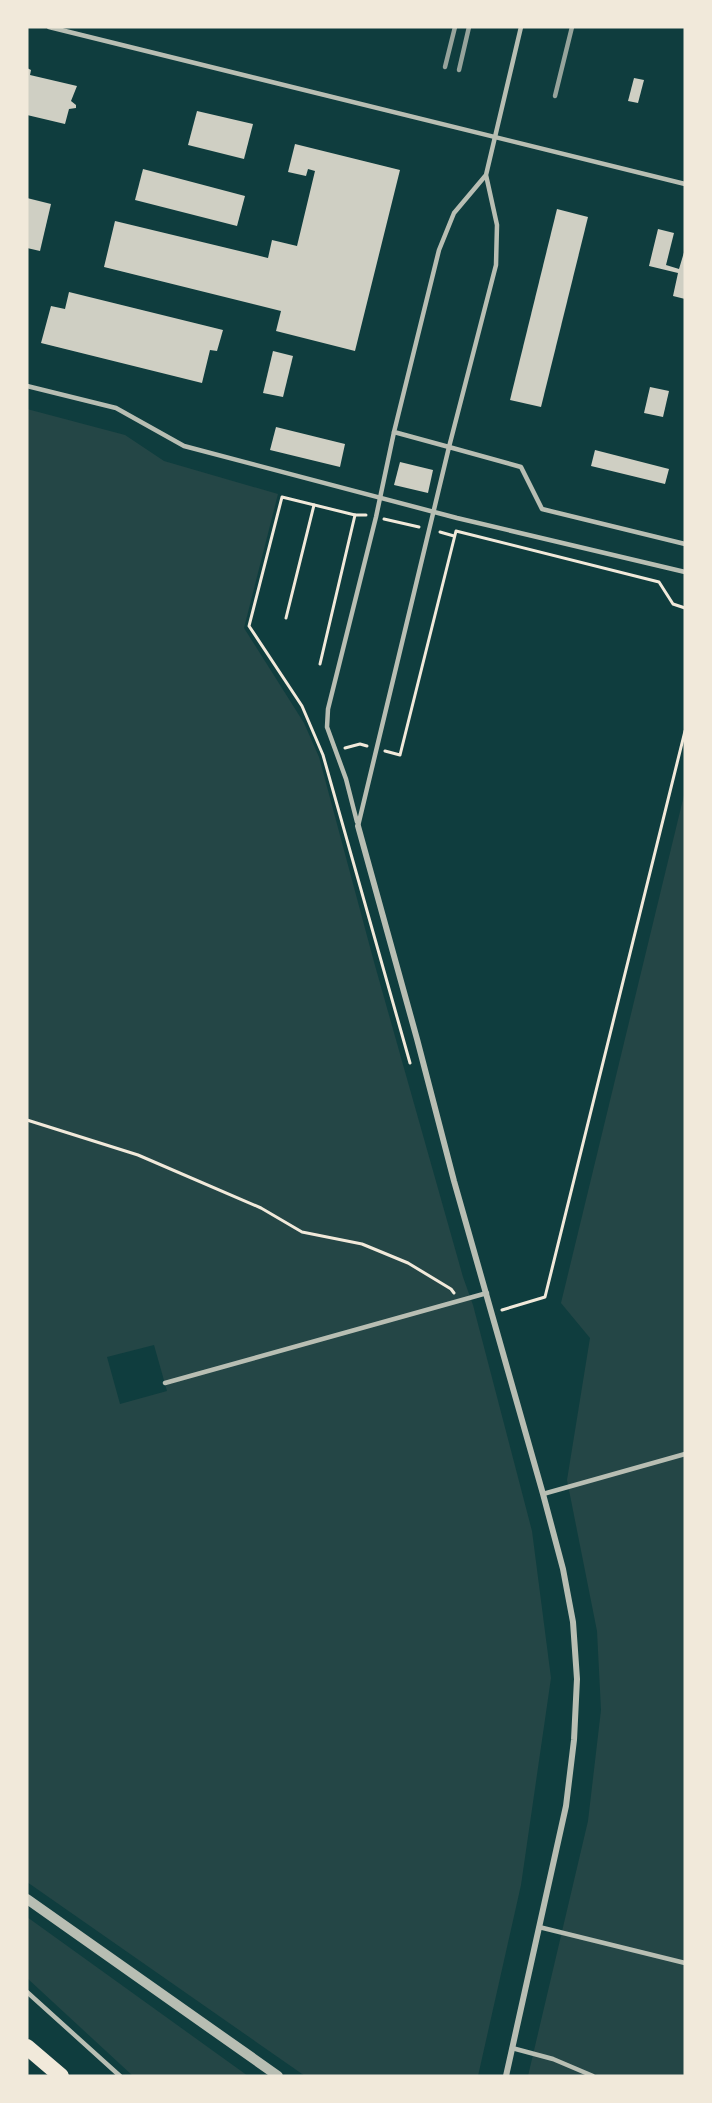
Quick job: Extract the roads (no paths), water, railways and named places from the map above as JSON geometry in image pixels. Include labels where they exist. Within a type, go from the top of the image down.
[{"type":"highway","points":[[27,2047],[61,2076]]},
{"type":"street","points":[[358,826],[543,1494],[563,1569],[573,1622],[577,1679],[574,1740],[566,1806],[506,2076]]},
{"type":"street","points":[[27,1899],[278,2076]]},
{"type":"lane","points":[[49,27],[685,184]]},
{"type":"lane","points":[[358,826],[449,447],[496,265],[497,225],[486,175],[521,27]]},
{"type":"lane","points":[[358,826],[346,779],[327,727],[328,710],[439,250],[454,213],[486,175]]},
{"type":"lane","points":[[27,386],[116,408],[184,446],[434,512],[685,572]]},
{"type":"lane","points":[[394,432],[521,467],[542,509],[685,544]]},
{"type":"lane","points":[[165,1383],[487,1293]]},
{"type":"lane","points":[[543,1494],[685,1454]]},
{"type":"lane","points":[[539,1927],[685,1963]]},
{"type":"lane","points":[[27,1992],[120,2076]]},
{"type":"lane","points":[[512,2048],[553,2059],[593,2076]]},
{"type":"railway","points":[[445,67],[455,27]]},
{"type":"railway","points":[[459,70],[469,27]]},
{"type":"railway","points":[[555,96],[572,27]]}]
